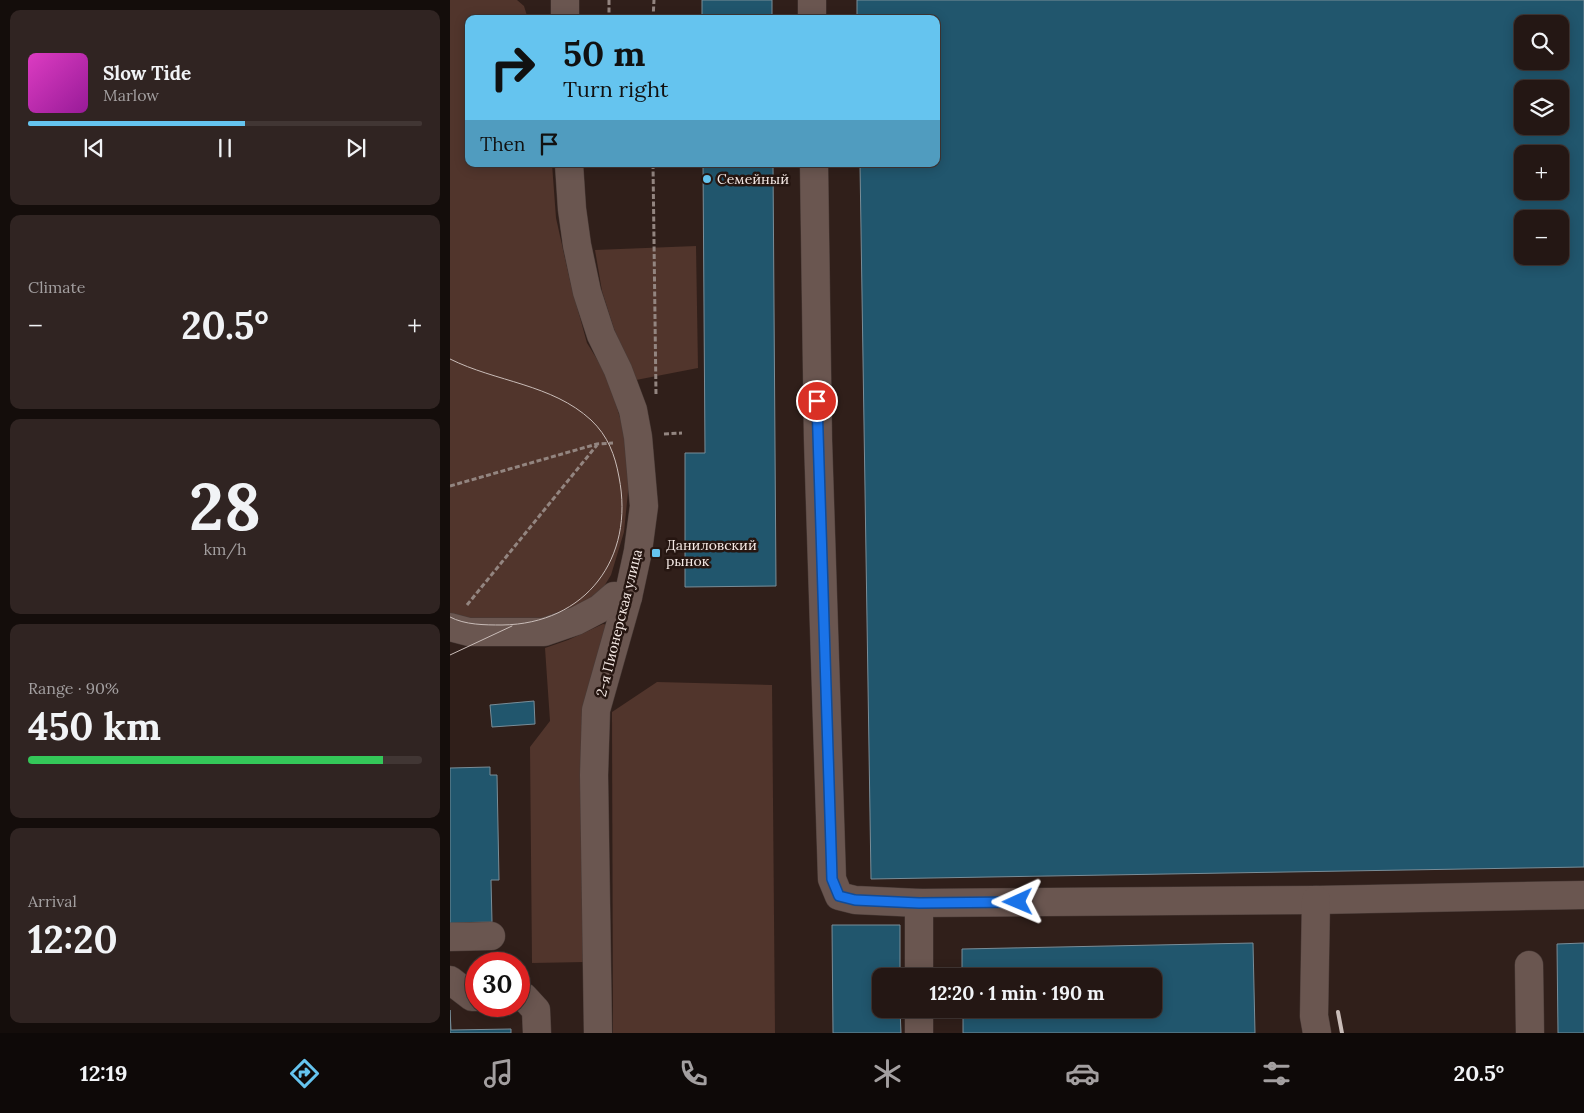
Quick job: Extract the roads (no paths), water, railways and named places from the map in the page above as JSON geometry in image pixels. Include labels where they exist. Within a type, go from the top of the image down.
[{"type":"street","points":[[565,0],[565,15]]},
{"type":"street","points":[[812,0],[812,15]]},
{"type":"street","name":"2-я Пионерская улица","points":[[569,167],[577,245],[587,292],[602,335],[633,410],[638,437],[644,506],[638,551],[628,597],[596,710],[594,776],[598,1033]]},
{"type":"street","points":[[814,167],[818,450],[832,879],[839,896],[855,900],[919,903],[1316,900],[1584,895]]},
{"type":"street","points":[[458,629],[544,632],[576,621],[599,609],[614,596],[628,597]]},
{"type":"street","points":[[1316,900],[1314,1016],[1317,1033]]},
{"type":"street","points":[[919,903],[919,968]]},
{"type":"street","points":[[450,936],[491,936]]},
{"type":"street","points":[[1530,965],[1530,1033]]},
{"type":"street","points":[[450,980],[465,992]]},
{"type":"street","points":[[530,1004],[536,1010],[537,1033]]},
{"type":"street","points":[[919,1018],[919,1033]]},
{"type":"tram line","points":[[450,359],[468,367],[541,391],[576,408],[591,420],[606,439],[613,454],[619,477],[622,507],[619,534],[611,559],[598,581],[580,599],[558,613],[532,622],[482,625],[462,622],[450,617]]},
{"type":"tram line","points":[[450,655],[512,626]]},
{"type":"railway","points":[[1338,1012],[1342,1033]]},
{"type":"place","name":"Семейный","points":[[707,179]]},
{"type":"place","name":"Даниловский рынок","points":[[656,553]]}]
